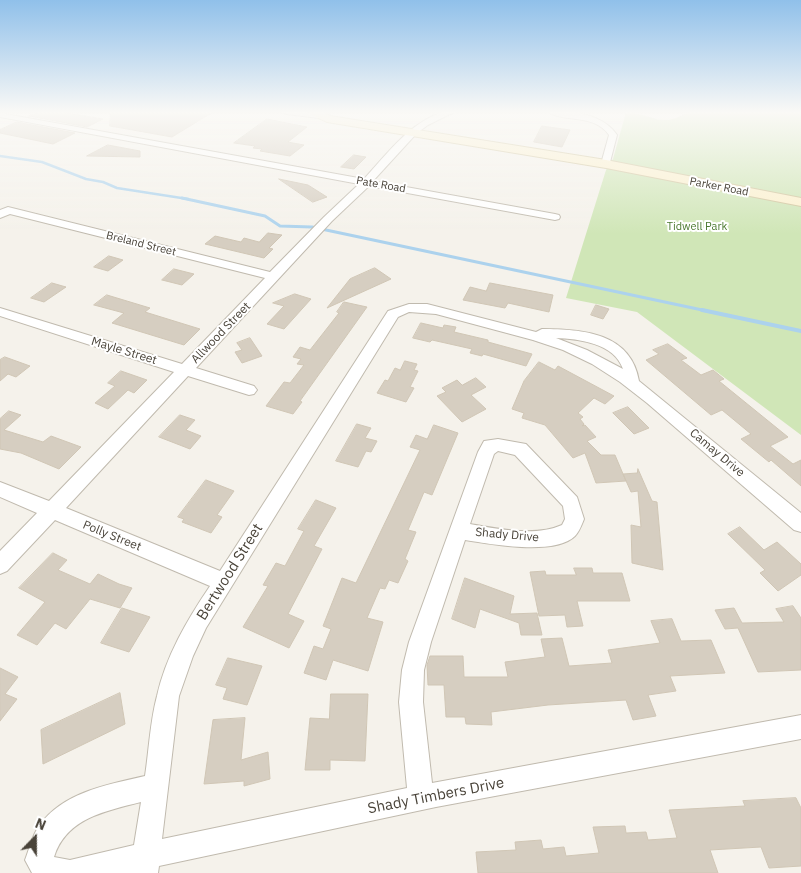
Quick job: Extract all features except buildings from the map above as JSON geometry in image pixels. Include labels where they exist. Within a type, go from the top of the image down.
[{"type":"main road","name":"Parker Road","points":[[535,153],[606,164],[801,202]]},
{"type":"street","name":"Pate Road","points":[[203,153],[555,217]]},
{"type":"street","name":"Allwood Street","points":[[0,566],[393,153]]},
{"type":"street","points":[[606,164],[609,153]]},
{"type":"street","name":"Breland Street","points":[[4,213],[274,277]]},
{"type":"street","name":"Camay Drive","points":[[405,308],[422,308],[526,333],[583,354],[632,382],[801,524]]},
{"type":"street","name":"Bertwood Street","points":[[145,864],[168,696],[183,652],[199,621],[393,314],[405,308]]},
{"type":"street","name":"Mayle Street","points":[[0,312],[249,390]]},
{"type":"street","name":"Shady Drive","points":[[421,798],[411,702],[413,670],[420,642],[486,452],[490,446],[498,444],[520,448],[571,502],[574,512],[574,522],[570,530],[561,536],[522,539],[459,531]]},
{"type":"street","name":"Polly Street","points":[[0,489],[224,582]]},
{"type":"street","name":"Shady Timbers Drive","points":[[73,873],[145,864],[421,798],[801,727]]},
{"type":"street","points":[[68,873],[48,871],[39,860],[42,843],[55,824],[71,811],[89,803],[155,786]]},
{"type":"green space","name":"Tidwell Park","points":[[615,153],[801,153],[801,435],[637,312],[566,298],[606,170]]},
{"type":"waterway","points":[[0,156],[42,162],[86,179],[103,182],[117,188],[183,198]]},
{"type":"waterway","points":[[183,198],[188,199]]},
{"type":"waterway","points":[[183,198],[265,216],[280,226],[312,227],[707,311]]},
{"type":"waterway","points":[[702,310],[801,331]]}]
